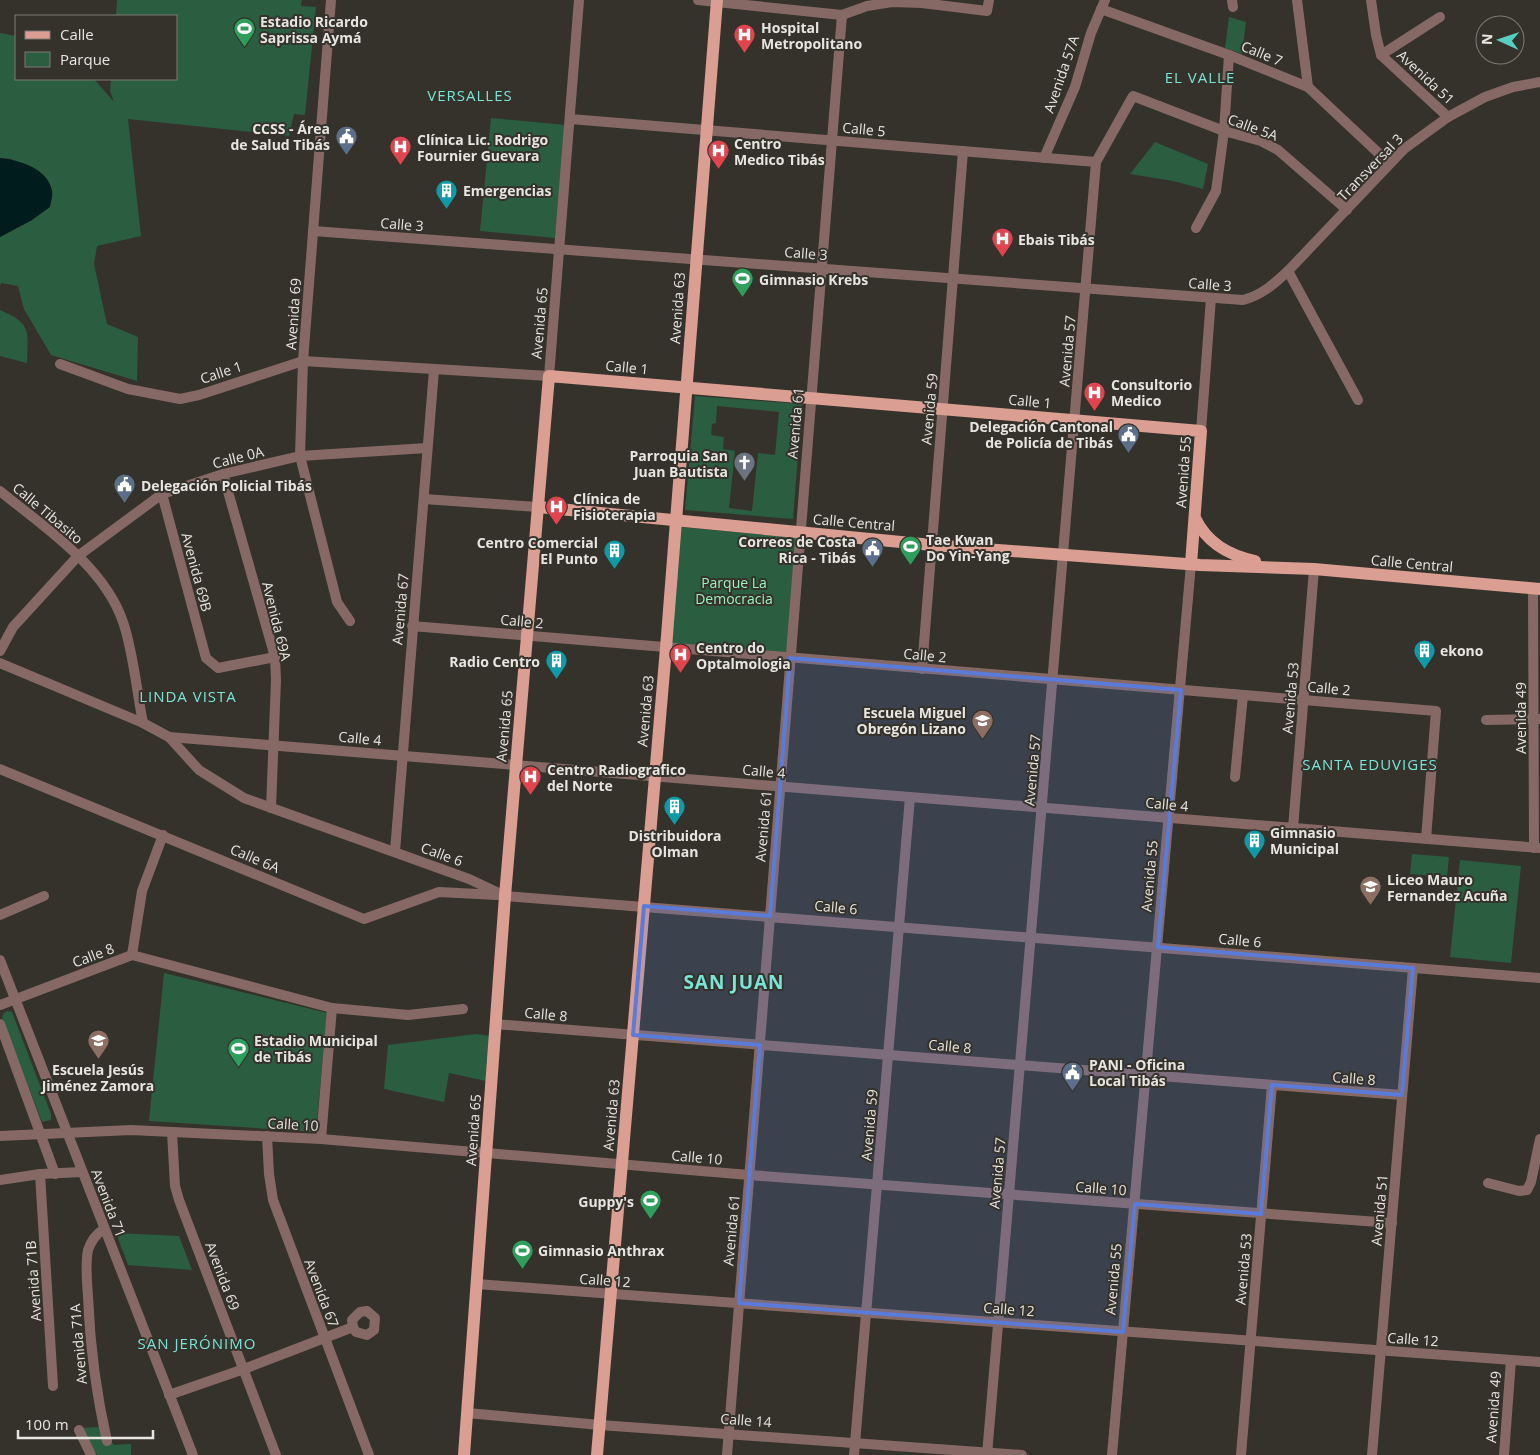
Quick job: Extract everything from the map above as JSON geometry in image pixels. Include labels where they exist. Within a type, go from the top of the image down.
[{"type":"main road","name":"Avenida 63","points":[[597,1455],[666,648],[717,1]]},
{"type":"main road","name":"Calle 1","points":[[549,376],[1201,431]]},
{"type":"main road","name":"Avenida 65","points":[[464,1455],[505,896],[549,376]]},
{"type":"main road","name":"Avenida 55","points":[[1191,564],[1201,431]]},
{"type":"main road","name":"Calle Central","points":[[538,507],[675,522],[1064,555],[1191,564],[1314,569],[1536,589]]},
{"type":"main road","name":"Calle Central","points":[[1194,516],[1201,530],[1223,550],[1238,558],[1282,567]]},
{"type":"street","name":"Avenida 69","points":[[331,0],[303,361],[300,456],[337,602],[350,621]]},
{"type":"street","name":"Avenida 65","points":[[549,376],[579,0]]},
{"type":"street","points":[[698,0],[842,15],[868,6],[892,2],[922,3],[987,11],[989,0]]},
{"type":"street","points":[[1297,0],[1308,87]]},
{"type":"street","name":"Avenida 51","points":[[1371,0],[1376,35],[1382,55],[1448,117]]},
{"type":"street","name":"Calle 7","points":[[1103,4],[1308,87],[1389,162]]},
{"type":"street","name":"Avenida 57A","points":[[1044,158],[1075,87],[1090,33],[1103,4]]},
{"type":"street","name":"Avenida 61","points":[[727,1455],[842,15]]},
{"type":"street","points":[[1382,55],[1440,17]]},
{"type":"street","points":[[1196,228],[1216,191],[1224,130],[1229,55]]},
{"type":"street","name":"Transversal 3","points":[[1288,270],[1404,148],[1448,117],[1485,98],[1513,87],[1540,82]]},
{"type":"street","name":"Calle 5A","points":[[1133,96],[1224,130],[1261,141],[1278,150],[1347,210]]},
{"type":"street","name":"Avenida 57","points":[[987,1454],[1096,162],[1133,96]]},
{"type":"street","name":"Calle 5","points":[[570,119],[1096,162]]},
{"type":"street","name":"Avenida 59","points":[[922,669],[963,151]]},
{"type":"street","name":"Calle 3","points":[[312,231],[1244,300],[1257,296],[1288,270]]},
{"type":"street","points":[[1288,270],[1358,400]]},
{"type":"street","name":"Avenida 55","points":[[1201,431],[1212,298]]},
{"type":"street","name":"Calle 1","points":[[60,364],[136,391],[184,399],[303,361],[549,376]]},
{"type":"street","name":"Avenida 67","points":[[395,851],[434,370]]},
{"type":"street","name":"Calle 0A","points":[[78,556],[162,494],[223,474],[300,456],[427,448]]},
{"type":"street","name":"Avenida 69A","points":[[223,474],[274,657],[276,680],[271,808]]},
{"type":"street","name":"Calle Tibasito","points":[[0,491],[49,529],[78,556],[111,595],[124,623],[143,723]]},
{"type":"street","name":"Avenida 69B","points":[[162,494],[206,658],[218,668],[274,657]]},
{"type":"street","name":"Calle Central","points":[[424,499],[538,507]]},
{"type":"street","points":[[0,651],[13,627],[78,556]]},
{"type":"street","name":"Avenida 55","points":[[1112,1455],[1191,564]]},
{"type":"street","name":"Avenida 53","points":[[1293,828],[1314,569]]},
{"type":"street","name":"Avenida 49","points":[[1536,589],[1537,848]]},
{"type":"street","name":"Calle 2","points":[[412,626],[1436,711],[1426,839]]},
{"type":"street","name":"Calle 4","points":[[0,663],[143,723],[169,737],[1537,848]]},
{"type":"street","points":[[1235,777],[1243,695]]},
{"type":"street","points":[[1486,720],[1537,719]]},
{"type":"street","name":"Calle 6","points":[[169,737],[199,770],[244,798],[395,851],[469,879],[505,896],[1540,978]]},
{"type":"street","name":"Calle 6A","points":[[0,769],[364,919],[439,892],[468,892],[505,896]]},
{"type":"street","name":"Avenida 59","points":[[854,1455],[910,797]]},
{"type":"street","points":[[132,955],[142,891],[163,835]]},
{"type":"street","points":[[468,892],[469,879]]},
{"type":"street","points":[[0,915],[44,896]]},
{"type":"street","name":"Calle 8","points":[[0,1005],[132,955],[332,1008],[408,1015],[463,1009]]},
{"type":"street","name":"Avenida 71","points":[[0,960],[193,1455]]},
{"type":"street","name":"Avenida 51","points":[[1372,1455],[1413,968]]},
{"type":"street","points":[[320,1139],[332,1008]]},
{"type":"street","points":[[0,1024],[55,1174]]},
{"type":"street","name":"Calle 8","points":[[496,1024],[1402,1095]]},
{"type":"street","name":"Avenida 53","points":[[1241,1455],[1272,1085]]},
{"type":"street","name":"Calle 10","points":[[0,1136],[130,1130],[320,1139],[749,1175],[1392,1224]]},
{"type":"street","name":"Avenida 69","points":[[172,1132],[175,1186],[179,1200],[276,1455]]},
{"type":"street","name":"Avenida 67","points":[[267,1136],[269,1174],[273,1200],[369,1455]]},
{"type":"street","points":[[1488,1183],[1519,1191],[1527,1190],[1531,1182],[1540,1139]]},
{"type":"street","points":[[0,1180],[40,1174],[82,1172]]},
{"type":"street","name":"Avenida 71B","points":[[40,1174],[54,1386]]},
{"type":"street","name":"Avenida 71A","points":[[104,1230],[97,1234],[91,1243],[87,1259],[90,1335],[95,1383],[107,1441]]},
{"type":"street","name":"Calle 12","points":[[477,1284],[1540,1362]]},
{"type":"street","points":[[170,1395],[353,1327]]},
{"type":"street","name":"Avenida 49","points":[[1504,1455],[1511,1360]]},
{"type":"street","name":"Calle 14","points":[[467,1413],[600,1425],[1022,1455]]},
{"type":"street","points":[[79,1430],[91,1455]]},
{"type":"highlighted area","points":[[790,658],[1181,690],[1158,947],[1413,968],[1402,1095],[1272,1085],[1261,1214],[1135,1204],[1123,1332],[739,1303],[760,1045],[633,1035],[644,906],[770,916]]},
{"type":"green space","points":[[117,0],[302,0],[301,6],[316,7],[305,115],[294,114],[289,136],[128,119],[141,236],[97,246],[94,264],[107,324],[138,337],[137,381],[51,355],[24,309],[18,286],[1,283],[0,286],[0,237],[32,220],[12,159],[0,158],[0,33],[15,36],[15,80],[95,80],[114,102],[110,91],[111,80],[178,80],[178,15],[116,15]]},
{"type":"green space","points":[[1229,17],[1246,22],[1242,54],[1225,48]]},
{"type":"green space","points":[[491,118],[566,125],[555,238],[480,231]]},
{"type":"green space","points":[[1155,142],[1208,164],[1203,189],[1173,181],[1130,174]]},
{"type":"green space","points":[[0,310],[18,319],[23,324],[28,343],[27,363],[0,356]]},
{"type":"green space","points":[[695,396],[802,404],[793,519],[685,510]],"holes":[[[717,406],[779,412],[775,455],[758,453],[752,511],[729,508],[735,451],[723,449],[724,437],[711,435],[712,424],[716,423]]]},
{"type":"green space","name":"Parque La Democracia","points":[[680,527],[800,538],[791,653],[669,644]]},
{"type":"green space","points":[[1412,854],[1449,857],[1447,877],[1410,874]]},
{"type":"green space","points":[[1460,860],[1521,866],[1511,963],[1450,957]]},
{"type":"green space","name":"Estadio Municipal de Tibás","points":[[164,973],[327,1013],[316,1132],[149,1121]]},
{"type":"green space","points":[[7,1011],[12,1012],[51,1114],[51,1120],[42,1122],[2,1018],[3,1014]]},
{"type":"green space","points":[[476,1034],[490,1036],[486,1081],[449,1073],[444,1102],[384,1089],[388,1045]]},
{"type":"green space","points":[[116,1233],[179,1236],[192,1270],[128,1265]]},
{"type":"green space","points":[[99,1427],[114,1445],[131,1444],[131,1455],[97,1455],[81,1428]]},
{"type":"water","points":[[0,158],[31,166],[49,182],[52,194],[50,207],[32,220],[0,237]]},
{"type":"place","name":"Estadio Ricardo Saprissa Aymá","points":[[244,48]]},
{"type":"place","name":"Hospital Metropolitano","points":[[745,54]]},
{"type":"place","name":"CCSS - Área de Salud Tibás","points":[[346,155]]},
{"type":"place","name":"Clínica Lic. Rodrigo Fournier Guevara","points":[[401,166]]},
{"type":"place","name":"Centro Medico Tibás","points":[[718,170]]},
{"type":"place","name":"Emergencias","points":[[447,209]]},
{"type":"place","name":"Ebais Tibás","points":[[1002,258]]},
{"type":"place","name":"Gimnasio Krebs","points":[[743,298]]},
{"type":"place","name":"Consultorio Medico","points":[[1095,411]]},
{"type":"place","name":"Delegación Cantonal de Policía de Tibás","points":[[1129,453]]},
{"type":"place","name":"Parroquia San Juan Bautista","points":[[744,482]]},
{"type":"place","name":"Delegación Policial Tibás","points":[[125,504]]},
{"type":"place","name":"Clínica de Fisioterapia","points":[[557,525]]},
{"type":"place","name":"Tae Kwan Do Yin-Yang","points":[[910,566]]},
{"type":"place","name":"Correos de Costa Rica - Tibás","points":[[872,568]]},
{"type":"place","name":"Centro Comercial El Punto","points":[[614,569]]},
{"type":"place","name":"ekono","points":[[1424,669]]},
{"type":"place","name":"Centro do Optalmologia","points":[[680,674]]},
{"type":"place","name":"Radio Centro","points":[[556,680]]},
{"type":"place","name":"Escuela Miguel Obregón Lizano","points":[[982,739]]},
{"type":"place","name":"Centro Radiografico del Norte","points":[[531,796]]},
{"type":"place","name":"Distribuidora Olman","points":[[675,826]]},
{"type":"place","name":"Gimnasio Municipal","points":[[1254,859]]},
{"type":"place","name":"Liceo Mauro Fernandez Acuña","points":[[1371,906]]},
{"type":"place","name":"Escuela Jesús Jiménez Zamora","points":[[98,1060]]},
{"type":"place","name":"Estadio Municipal de Tibás","points":[[238,1067]]},
{"type":"place","name":"PANI - Oficina Local Tibás","points":[[1073,1091]]},
{"type":"place","name":"Guppy's","points":[[650,1220]]},
{"type":"place","name":"Gimnasio Anthrax","points":[[522,1269]]},
{"type":"district","name":"EL VALLE","points":[[1200,77]]},
{"type":"district","name":"VERSALLES","points":[[470,95]]},
{"type":"district","name":"LINDA VISTA","points":[[188,696]]},
{"type":"district","name":"SANTA EDUVIGES","points":[[1370,764]]},
{"type":"district","name":"SAN JUAN","points":[[734,982]]},
{"type":"district","name":"SAN JERÓNIMO","points":[[197,1343]]}]
